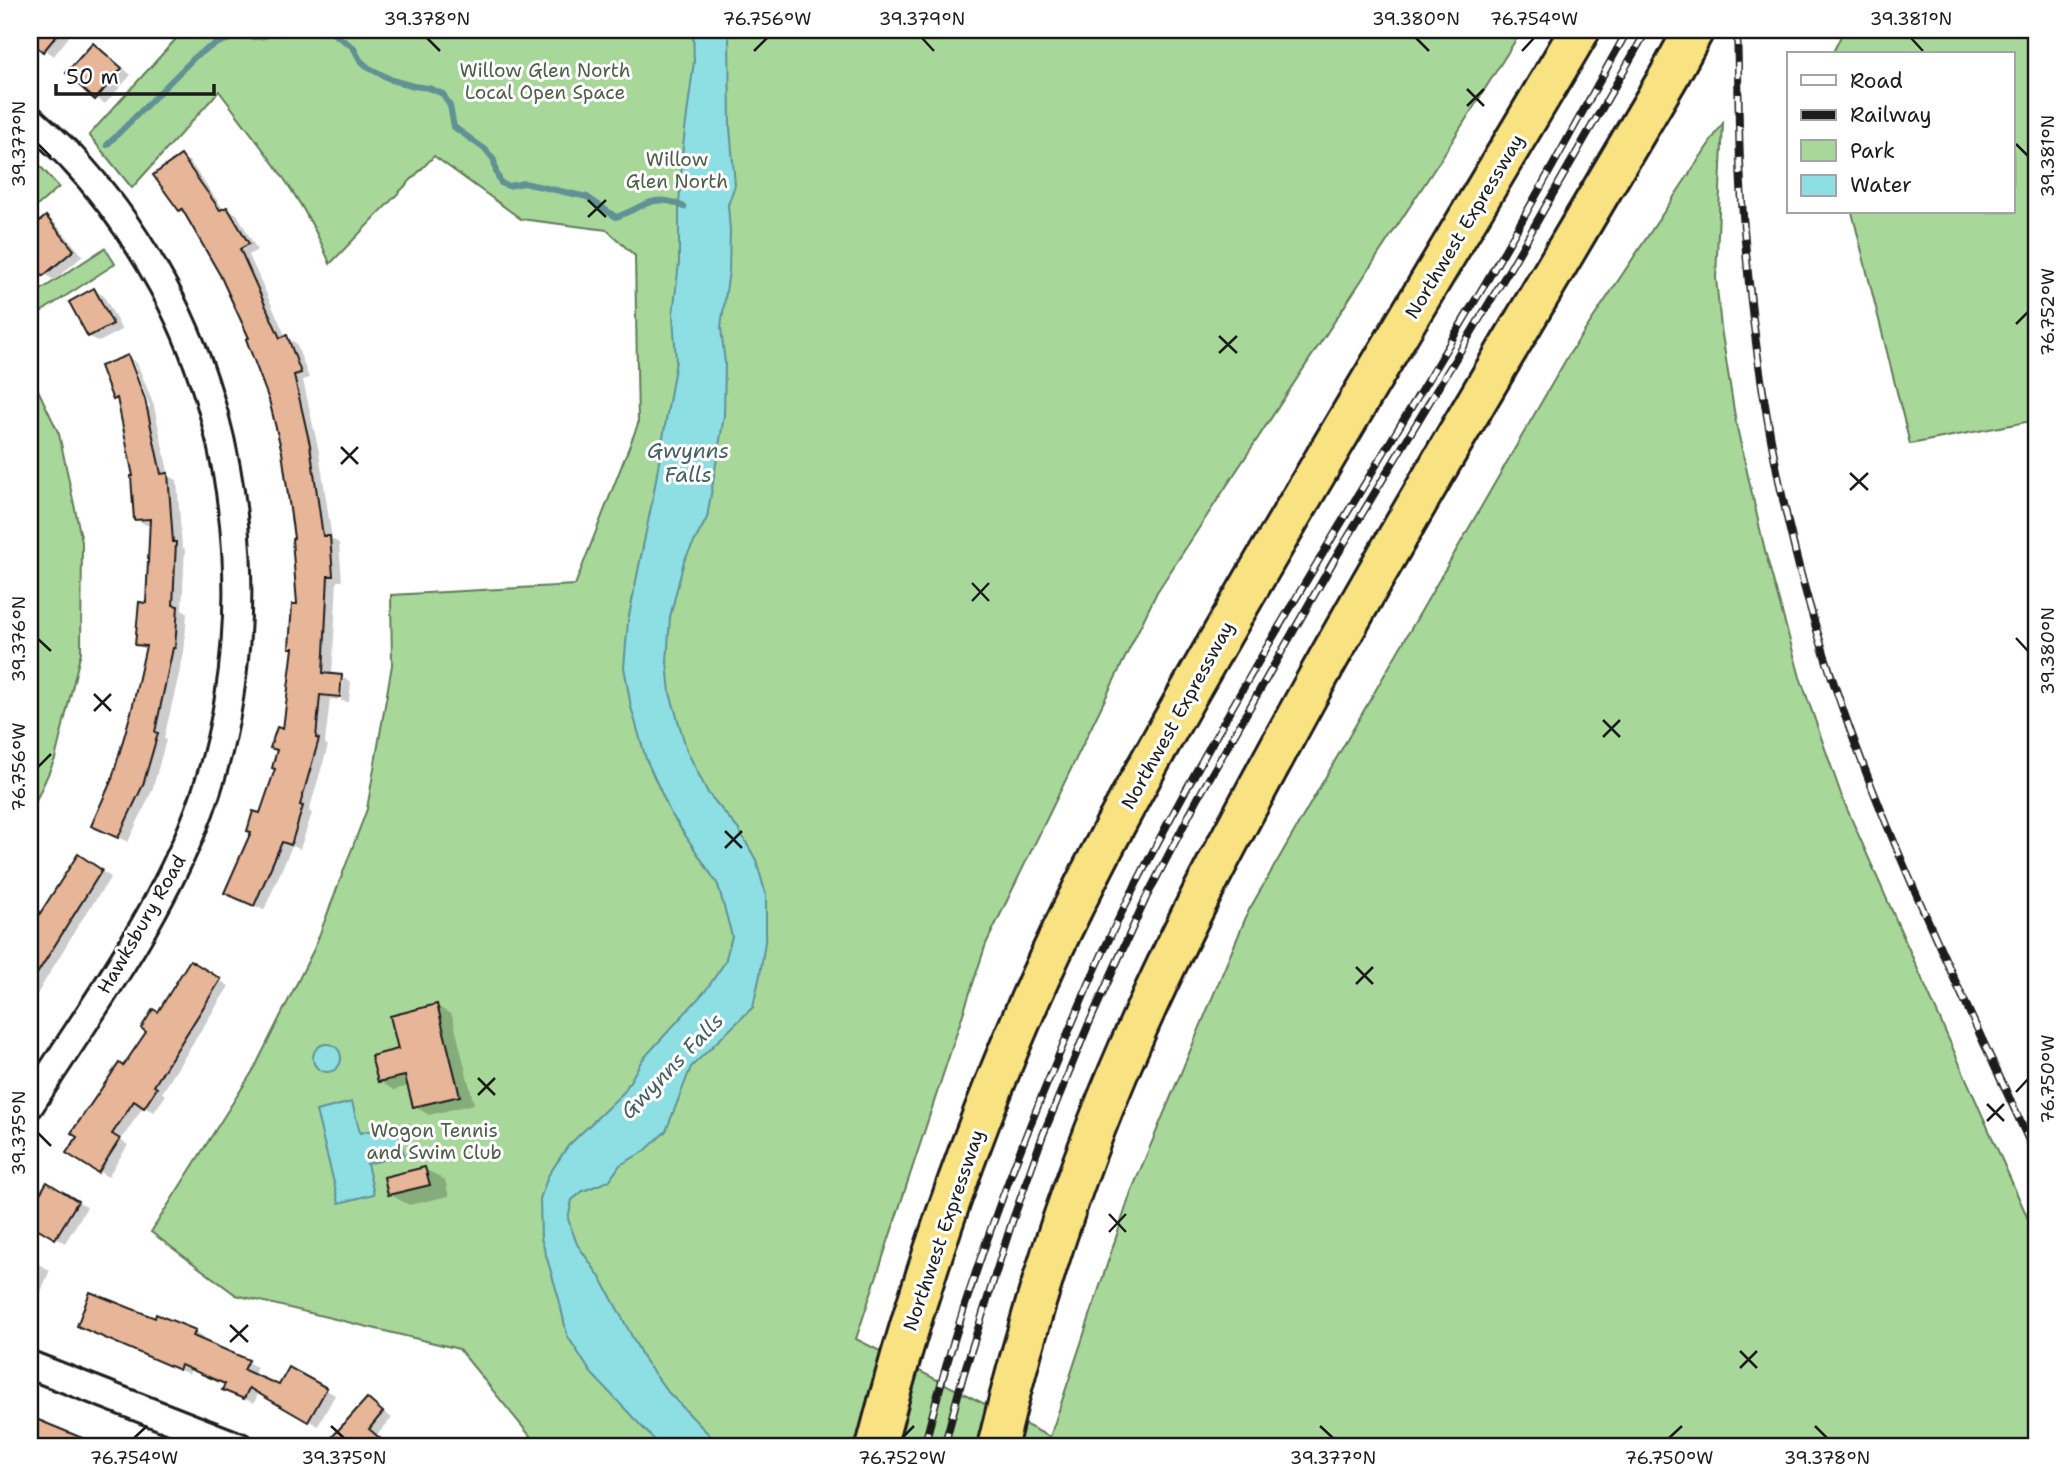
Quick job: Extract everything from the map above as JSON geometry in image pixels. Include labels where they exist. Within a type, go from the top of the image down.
[{"type":"highway","name":"Northwest Expressway","points":[[876,1447],[902,1350],[951,1199],[1029,1002],[1090,872],[1145,766],[1580,30]]},
{"type":"highway","points":[[996,1447],[1055,1239],[1129,1046],[1189,917],[1370,583],[1694,30]]},
{"type":"street","name":"Hawksbury Road","points":[[30,118],[70,156],[104,196],[163,286],[187,337],[222,446],[234,523],[237,602],[232,682],[215,763],[193,827],[173,874],[137,938],[30,1105]]},
{"type":"street","points":[[30,1365],[240,1447]]},
{"type":"green space","points":[[164,30],[1522,30],[1439,162],[1157,592],[986,944],[856,1339],[1050,1437],[1131,1192],[1249,910],[1568,356],[1723,123],[1716,278],[1736,423],[1765,551],[1800,677],[1843,800],[2037,1239],[2037,1447],[539,1447],[459,1349],[236,1295],[151,1232],[254,1069],[314,949],[367,809],[392,665],[391,595],[575,585],[638,424],[635,256],[607,230],[521,219],[434,156],[330,264],[295,196],[219,91],[132,188],[89,135],[175,40]]},
{"type":"green space","points":[[1844,30],[2037,30],[2037,420],[1910,444],[1852,214],[2014,214],[2014,52],[1833,52]]},
{"type":"green space","points":[[30,155],[59,187],[30,212]]},
{"type":"green space","points":[[105,248],[115,264],[30,319],[30,297]]},
{"type":"green space","points":[[30,373],[59,434],[82,542],[81,652],[55,759],[30,814]]},
{"type":"water","name":"Gwynns Falls","points":[[693,30],[729,30],[730,128],[735,185],[728,205],[729,271],[721,327],[725,364],[724,416],[707,518],[684,561],[670,617],[667,662],[670,693],[687,751],[708,793],[739,830],[756,860],[766,895],[766,935],[753,1007],[691,1067],[666,1131],[645,1151],[620,1165],[609,1181],[583,1191],[572,1200],[568,1219],[577,1244],[602,1280],[645,1361],[668,1392],[721,1447],[661,1447],[591,1373],[567,1335],[541,1238],[540,1199],[548,1176],[568,1146],[624,1092],[642,1060],[706,990],[725,962],[732,936],[718,885],[670,812],[646,759],[631,707],[624,667],[628,621],[676,361],[673,314],[679,263],[683,146],[694,61]]},
{"type":"water","points":[[327,1044],[337,1048],[341,1058],[337,1068],[327,1072],[317,1068],[313,1058],[317,1048]]},
{"type":"water","points":[[352,1102],[360,1133],[397,1124],[404,1155],[367,1164],[374,1194],[339,1203],[316,1111]]},
{"type":"building","points":[[30,30],[61,30],[43,52],[30,41]]},
{"type":"building","points":[[93,43],[122,68],[95,100],[66,73]]},
{"type":"building","points":[[181,155],[220,210],[227,207],[249,244],[240,249],[280,338],[287,335],[301,373],[294,375],[310,445],[323,536],[330,536],[333,576],[328,576],[323,673],[342,675],[340,697],[320,695],[316,738],[319,739],[291,845],[282,842],[254,906],[224,893],[251,832],[247,831],[253,811],[260,813],[275,769],[272,768],[277,750],[270,748],[277,727],[283,729],[293,648],[289,648],[292,604],[297,604],[294,538],[282,452],[269,400],[246,339],[249,338],[220,275],[182,209],[179,211],[153,175]]},
{"type":"building","points":[[46,216],[74,250],[43,276],[30,260],[30,229]]},
{"type":"building","points":[[94,288],[113,324],[88,337],[69,302]]},
{"type":"building","points":[[128,355],[145,399],[161,474],[168,473],[173,542],[176,542],[173,605],[178,606],[175,648],[155,732],[158,733],[143,785],[118,838],[91,826],[112,779],[146,646],[135,645],[139,602],[146,603],[150,519],[134,520],[133,476],[117,398],[113,400],[100,366]]},
{"type":"building","points":[[78,854],[102,870],[30,985],[30,929]]},
{"type":"building","points":[[190,960],[221,979],[154,1086],[157,1088],[144,1108],[134,1101],[112,1134],[120,1139],[98,1173],[66,1153],[77,1137],[71,1133],[119,1063],[123,1066],[146,1032],[141,1028],[153,1009],[158,1012]]},
{"type":"building","points":[[437,1004],[460,1096],[413,1107],[405,1076],[378,1082],[371,1056],[398,1049],[390,1016]]},
{"type":"building","points":[[425,1167],[430,1185],[388,1195],[384,1177]]},
{"type":"building","points":[[47,1182],[78,1201],[55,1239],[30,1224],[30,1210]]},
{"type":"building","points":[[90,1292],[155,1318],[156,1314],[196,1330],[193,1336],[249,1360],[244,1370],[279,1385],[289,1367],[327,1388],[308,1422],[249,1388],[244,1399],[222,1390],[225,1384],[181,1365],[179,1370],[77,1326]]},
{"type":"building","points":[[367,1398],[383,1412],[369,1429],[390,1447],[323,1447]]},
{"type":"building","points":[[36,1419],[104,1447],[30,1447],[30,1433]]},
{"type":"waterway","points":[[107,145],[200,53],[228,39],[260,37],[277,30]]},
{"type":"waterway","points":[[328,30],[353,47],[360,60],[369,68],[392,80],[443,94],[450,106],[454,127],[486,150],[494,160],[501,183],[508,186],[524,183],[587,197],[616,217],[657,201],[674,202],[684,207]]},
{"type":"railway","points":[[924,1447],[966,1301],[1000,1205],[1036,1109],[1123,909],[1220,728],[1516,231],[1628,30]]},
{"type":"railway","points":[[944,1447],[963,1376],[1043,1135],[1087,1028],[1146,898],[1198,798],[1333,562],[1512,265],[1647,30]]},
{"type":"railway","points":[[1737,30],[1745,245],[1760,376],[1794,547],[1841,705],[1870,782],[1934,934],[2037,1158]]},
{"type":"park label","name":"Willow Glen North Local Open Space","points":[[545,81]]},
{"type":"park label","name":"Willow Glen North","points":[[677,170]]},
{"type":"park label","name":"Wogon Tennis and Swim Club","points":[[434,1141]]}]
